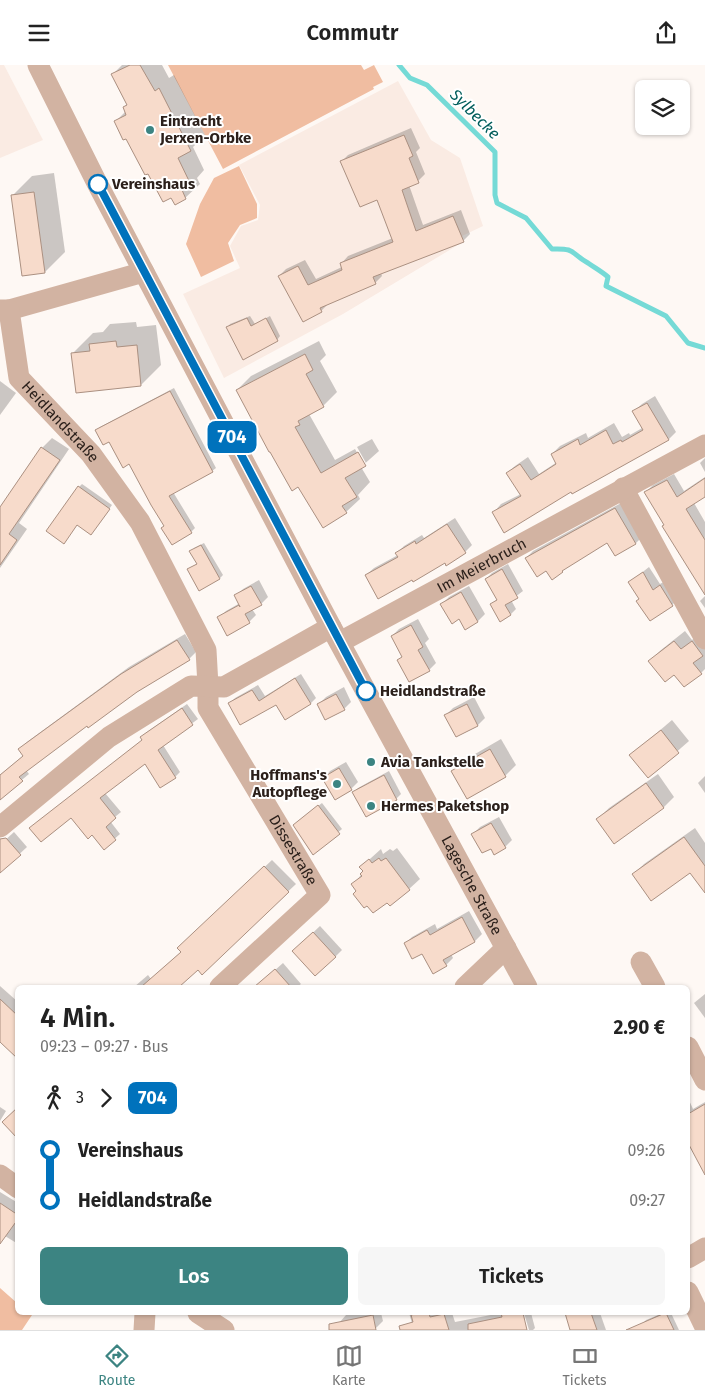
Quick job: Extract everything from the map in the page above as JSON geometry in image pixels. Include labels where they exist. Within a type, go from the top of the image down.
[{"type":"street","name":"Lagesche Straße","points":[[38,65],[67,125],[144,272],[336,634],[526,985]]},
{"type":"street","points":[[4,310],[144,272]]},
{"type":"street","name":"Heidlandstraße","points":[[4,310],[19,378],[91,454],[140,522],[206,650],[208,686]]},
{"type":"street","name":"Im Meierbruch","points":[[336,634],[705,445]]},
{"type":"street","points":[[623,488],[705,639]]},
{"type":"street","points":[[0,827],[109,737],[191,686],[224,687],[336,634]]},
{"type":"street","name":"Dissestraße","points":[[208,686],[208,708],[320,895],[222,985]]},
{"type":"street","points":[[467,985],[506,948]]},
{"type":"street","points":[[641,962],[654,985]]},
{"type":"street","points":[[690,1051],[705,1080]]},
{"type":"street","points":[[690,1257],[705,1248]]},
{"type":"street","points":[[690,1297],[705,1327]]},
{"type":"street","points":[[144,1330],[145,1315]]},
{"type":"street","points":[[201,1315],[224,1330]]},
{"type":"shaded area","points":[[0,65],[4,65],[43,140],[0,158]]},
{"type":"shaded area","points":[[168,65],[361,65],[364,70],[374,65],[383,82],[373,87],[374,89],[223,169]]},
{"type":"shaded area","points":[[398,81],[431,140],[460,158],[483,226],[462,236],[463,242],[343,314],[224,378],[183,294],[240,268],[230,246],[241,226],[258,220],[260,205],[239,165]]},
{"type":"shaded area","points":[[239,166],[257,204],[257,218],[240,225],[228,243],[234,261],[201,277],[186,244],[200,204],[214,178]]},
{"type":"shaded area","points":[[0,1288],[15,1301],[15,1315],[32,1315],[22,1330],[0,1330]]},
{"type":"building","name":"Eintracht Jerxen-Orbke","points":[[130,65],[140,65],[155,91],[159,88],[191,151],[178,158],[191,185],[182,190],[186,199],[175,205],[171,198],[163,202],[148,174],[145,175],[126,139],[123,140],[114,121],[126,115],[123,107],[127,105],[111,74]]},
{"type":"building","points":[[404,135],[413,156],[409,158],[419,183],[402,190],[416,231],[453,216],[464,242],[373,277],[376,284],[320,308],[322,312],[303,322],[278,276],[298,266],[308,285],[342,270],[340,263],[393,242],[377,200],[360,207],[340,161]]},
{"type":"building","points":[[34,192],[45,273],[22,276],[11,195]]},
{"type":"building","points":[[247,318],[251,326],[266,318],[278,341],[243,360],[226,327]]},
{"type":"building","points":[[116,341],[117,347],[137,345],[141,386],[76,393],[71,353],[90,351],[89,344]]},
{"type":"building","points":[[305,354],[313,370],[306,374],[324,407],[298,421],[300,425],[295,427],[321,473],[358,452],[366,466],[345,478],[357,497],[342,506],[347,513],[323,528],[298,487],[292,491],[236,390]]},
{"type":"building","points":[[170,391],[213,472],[169,496],[192,533],[172,545],[161,528],[164,526],[129,464],[123,468],[109,442],[103,445],[95,430]]},
{"type":"building","points":[[647,403],[669,440],[572,494],[571,492],[504,533],[492,512],[521,496],[506,473],[520,464],[531,480],[556,464],[551,454],[578,439],[580,445],[606,430],[613,444],[621,440],[622,442],[643,430],[632,411]]},
{"type":"building","points":[[41,447],[60,460],[9,534],[17,540],[0,565],[0,507]]},
{"type":"building","points":[[705,478],[705,497],[686,509],[705,540],[705,595],[662,526],[664,525],[644,492],[667,480],[677,497]]},
{"type":"building","points":[[78,486],[110,509],[91,535],[77,525],[64,544],[46,531]]},
{"type":"building","points":[[615,508],[636,544],[615,556],[607,543],[562,571],[552,580],[546,571],[537,577],[525,558]]},
{"type":"building","points":[[447,524],[466,553],[446,566],[445,563],[413,582],[412,580],[378,599],[365,575],[398,557],[395,553],[415,541],[416,544]]},
{"type":"building","points":[[201,545],[220,579],[199,591],[187,569],[197,564],[189,551]]},
{"type":"building","points":[[502,569],[518,598],[505,605],[511,615],[500,622],[490,604],[497,600],[485,579]]},
{"type":"building","points":[[643,572],[653,590],[660,585],[673,606],[650,621],[636,601],[639,599],[628,582]]},
{"type":"building","points":[[251,586],[262,605],[245,614],[250,623],[227,636],[217,617],[239,605],[234,595]]},
{"type":"building","points":[[461,592],[478,622],[465,630],[459,619],[452,624],[440,604]]},
{"type":"building","points":[[411,625],[423,647],[418,650],[430,671],[409,682],[397,660],[402,657],[391,636]]},
{"type":"building","points":[[177,640],[190,660],[137,692],[88,728],[87,726],[19,777],[23,781],[0,800],[0,775],[23,756],[18,749],[121,674]]},
{"type":"building","points":[[674,641],[681,649],[692,641],[703,656],[693,663],[702,674],[684,687],[674,675],[665,682],[648,661]]},
{"type":"building","points":[[295,678],[311,704],[285,720],[276,705],[240,725],[228,703],[252,690],[259,701]]},
{"type":"building","points":[[336,694],[345,710],[325,720],[317,704]]},
{"type":"building","points":[[467,704],[478,726],[456,737],[444,715]]},
{"type":"building","points":[[182,708],[193,725],[158,750],[176,778],[160,788],[145,764],[100,798],[116,818],[106,827],[116,840],[104,850],[92,835],[88,839],[71,818],[41,842],[29,828],[142,740],[140,737]]},
{"type":"building","points":[[661,730],[679,753],[648,778],[629,755]]},
{"type":"building","points":[[490,749],[506,777],[467,799],[451,771]]},
{"type":"building","name":"Hoffmans's Autopflege","points":[[339,768],[352,790],[335,800],[322,778]]},
{"type":"building","points":[[384,775],[397,800],[366,817],[352,792]]},
{"type":"building","points":[[646,783],[664,808],[614,844],[596,819]]},
{"type":"building","points":[[318,805],[340,834],[313,855],[293,825]]},
{"type":"building","points":[[491,823],[506,848],[494,855],[491,849],[482,853],[471,834]]},
{"type":"building","points":[[684,837],[705,866],[705,893],[690,873],[651,901],[632,874]]},
{"type":"building","points":[[6,838],[21,855],[0,873],[0,839]]},
{"type":"building","points":[[379,858],[381,861],[386,858],[410,890],[390,906],[387,903],[373,913],[367,906],[364,908],[353,894],[356,891],[351,884],[362,876],[360,874],[363,871],[359,867],[369,859],[372,863]]},
{"type":"building","points":[[264,866],[289,892],[202,975],[198,970],[181,985],[143,985],[181,952],[177,948]]},
{"type":"building","points":[[462,917],[475,942],[443,960],[447,966],[433,974],[422,954],[412,959],[404,943],[427,930],[430,935]]},
{"type":"building","points":[[313,932],[336,957],[315,976],[292,951]]},
{"type":"building","points":[[275,969],[289,985],[256,985]]},
{"type":"building","points":[[0,999],[15,1013],[15,1056],[0,1042]]},
{"type":"building","points":[[705,1104],[705,1175],[690,1147],[690,1113]]},
{"type":"building","points":[[15,1110],[15,1136],[2,1122]]},
{"type":"building","points":[[0,1203],[15,1213],[15,1223],[0,1244]]},
{"type":"building","points":[[373,1315],[376,1330],[329,1330],[329,1324]]},
{"type":"building","points":[[411,1315],[430,1315],[430,1317],[444,1315],[449,1330],[400,1330],[399,1326],[413,1322]]},
{"type":"building","points":[[502,1315],[523,1315],[527,1330],[468,1330],[468,1324],[502,1317]]},
{"type":"building","points":[[566,1315],[592,1315],[597,1330],[570,1330]]},
{"type":"building","points":[[660,1315],[667,1315],[674,1330],[626,1330]]},
{"type":"waterway","name":"Sylbecke","points":[[399,65],[410,78],[427,85],[495,152],[495,195],[497,203],[526,218],[552,249],[570,250],[608,277],[606,286],[666,316],[688,343],[705,348]]},
{"type":"bus line","name":"704","points":[[98,184],[366,691]]},
{"type":"place","name":"Eintracht Jerxen-Orbke","points":[[150,130]]},
{"type":"place","name":"Vereinshaus","points":[[98,184]]},
{"type":"place","name":"Heidlandstraße","points":[[366,691]]},
{"type":"place","name":"Avia Tankstelle","points":[[371,762]]},
{"type":"place","name":"Hoffmans's Autopflege","points":[[337,784]]},
{"type":"place","name":"Hermes Paketshop","points":[[371,806]]}]
